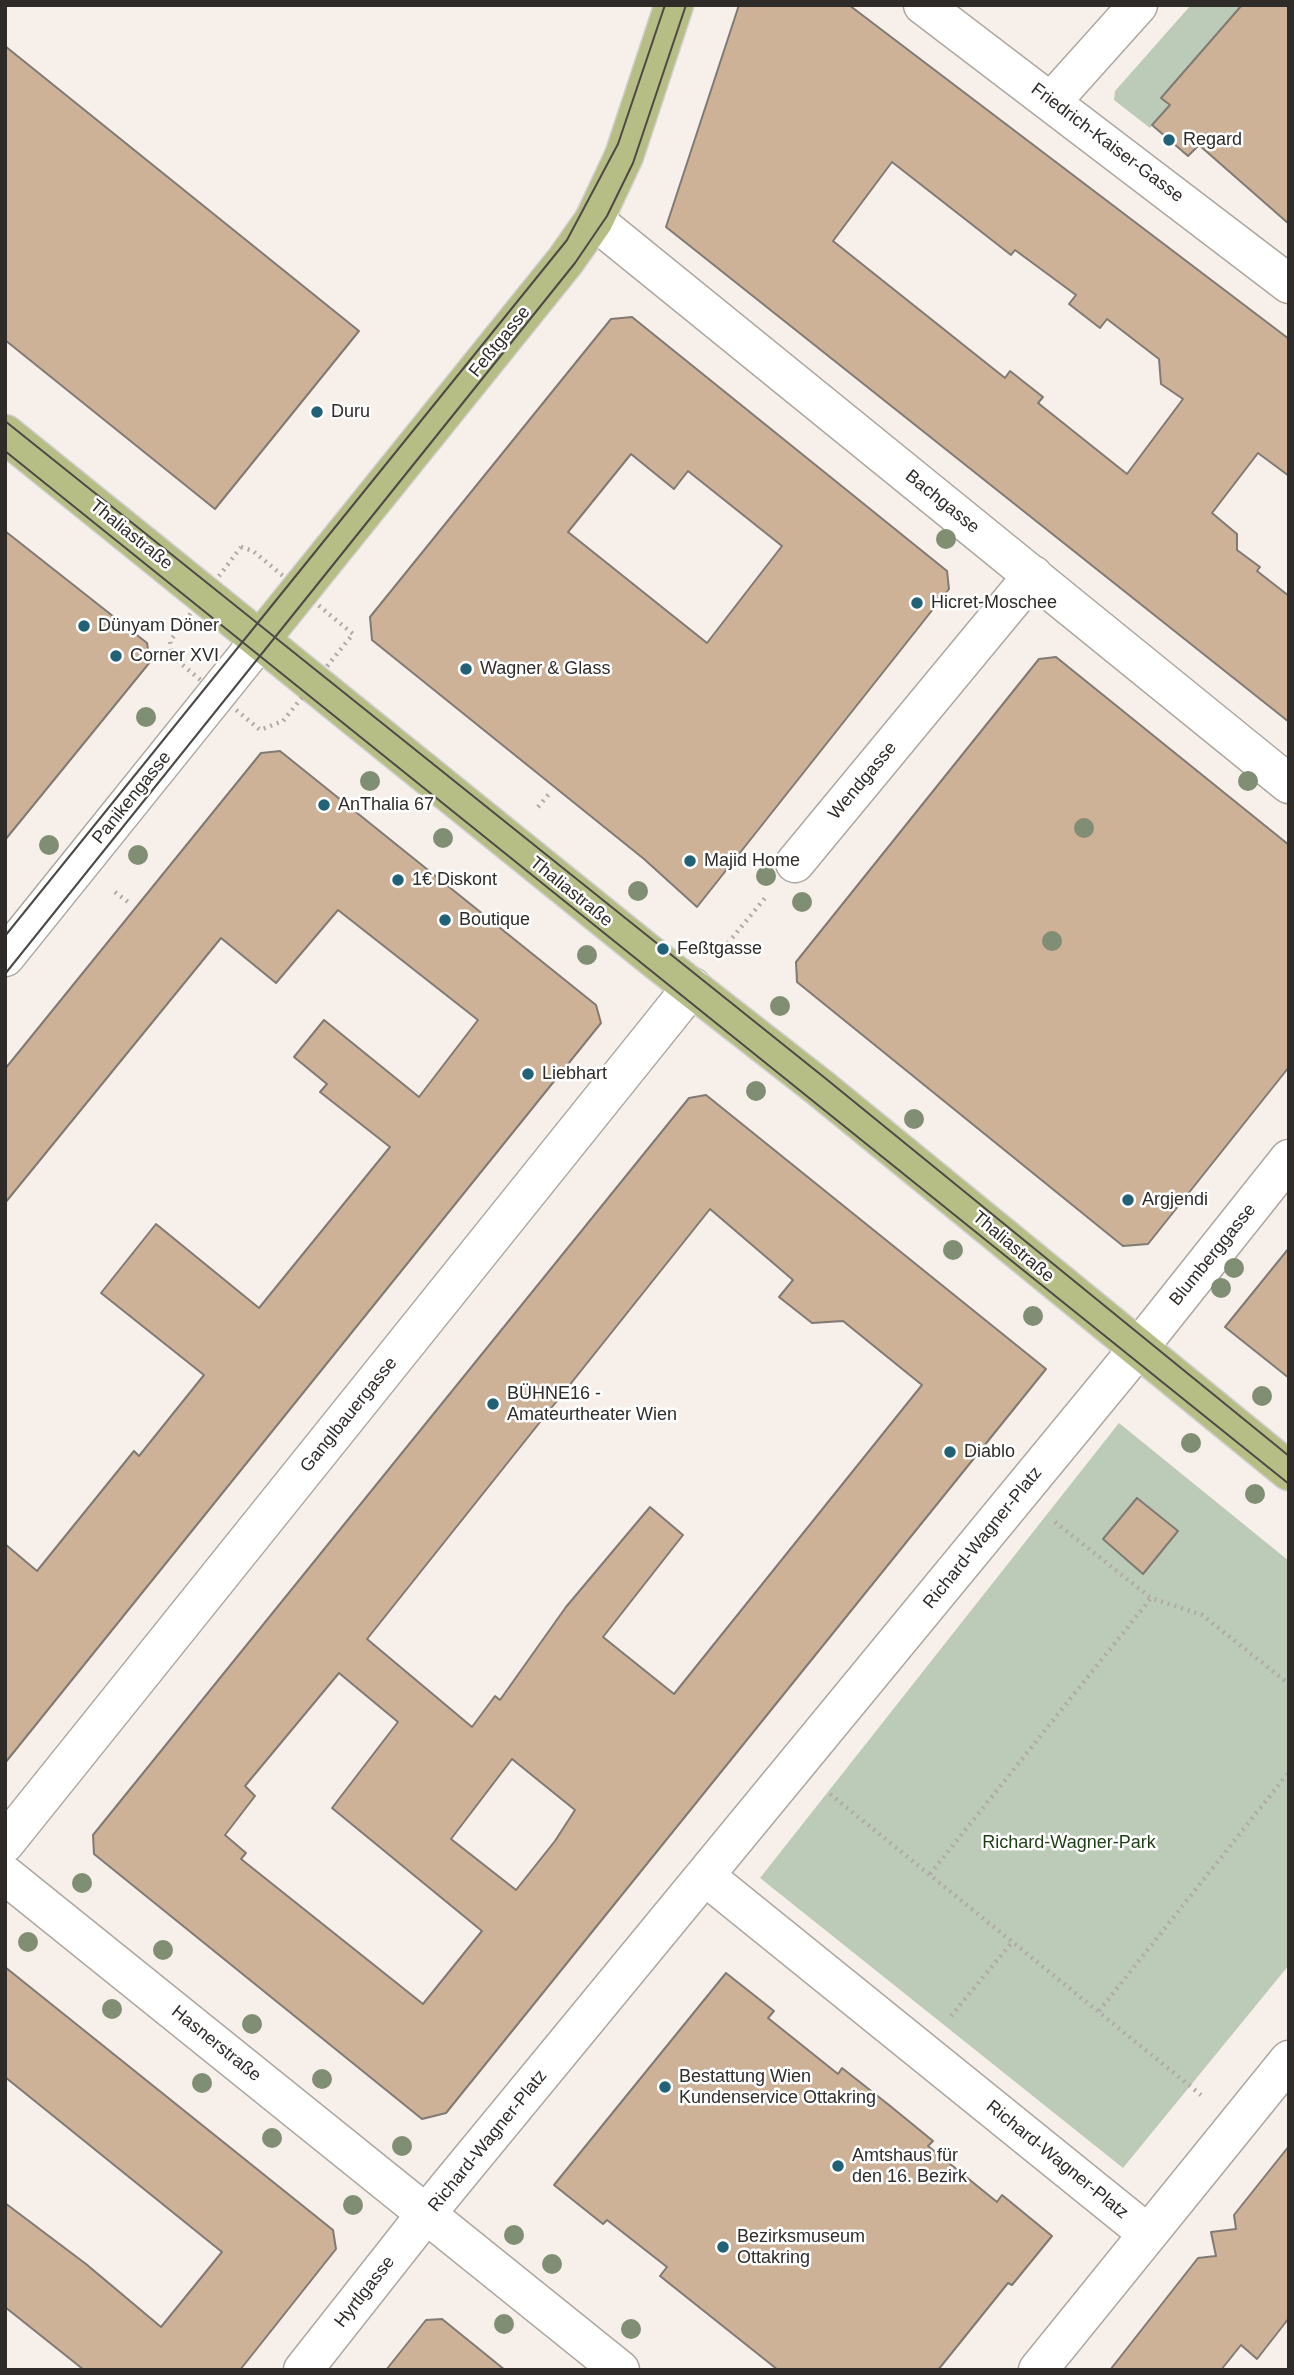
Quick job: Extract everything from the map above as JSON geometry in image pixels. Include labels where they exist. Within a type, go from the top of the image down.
[{"type":"main road","name":"Feßtgasse","points":[[260,640],[566,260],[594,220],[624,156],[674,5]]},
{"type":"main road","name":"Thaliastraße","points":[[5,434],[819,1087],[1137,1350]]},
{"type":"main road","points":[[1137,1350],[1289,1471]]},
{"type":"street","name":"Friedrich-Kaiser-Gasse","points":[[923,5],[1289,284]]},
{"type":"street","points":[[1052,101],[1138,5]]},
{"type":"street","name":"Bachgasse","points":[[594,220],[1289,784]]},
{"type":"street","name":"Wendgasse","points":[[795,863],[1033,575]]},
{"type":"street","name":"Panikengasse","points":[[5,957],[260,640]]},
{"type":"street","name":"Ganglbauergasse","points":[[5,1843],[692,987]]},
{"type":"street","name":"Blumberggasse","points":[[1137,1350],[1289,1159]]},
{"type":"street","name":"Richard-Wagner-Platz","points":[[620,2370],[426,2214],[1137,1350]]},
{"type":"street","name":"Hasnerstraße","points":[[5,1875],[426,2214]]},
{"type":"street","name":"Richard-Wagner-Platz","points":[[705,1876],[1148,2234]]},
{"type":"street","points":[[1038,2370],[1289,2060]]},
{"type":"street","name":"Hyrtlgasse","points":[[303,2370],[426,2214]]},
{"type":"path","points":[[692,987],[795,863]]},
{"type":"path","points":[[1020,1492],[1151,1598],[1202,1615],[1289,1684]]},
{"type":"path","points":[[930,1874],[1151,1598]]},
{"type":"path","points":[[795,1766],[1238,2123]]},
{"type":"path","points":[[1099,2011],[1289,1772]]},
{"type":"path","points":[[923,2053],[1013,1941]]},
{"type":"green space","points":[[1191,5],[1242,5],[1161,98],[1170,105],[1150,128],[1114,100],[1115,91]]},
{"type":"green space","name":"Richard-Wagner-Park","points":[[1119,1423],[1289,1561],[1289,1965],[1123,2168],[760,1878]]},
{"type":"building","points":[[739,5],[849,5],[1289,339],[1289,476],[1258,453],[1212,513],[1237,534],[1237,550],[1260,567],[1257,571],[1289,596],[1289,722],[666,227]],"holes":[[[892,162],[1011,255],[1015,250],[1076,295],[1069,304],[1100,328],[1107,319],[1159,359],[1161,384],[1183,399],[1127,474],[1038,403],[1043,397],[1010,371],[1005,378],[833,241]]]},
{"type":"building","points":[[1242,5],[1289,5],[1289,224],[1199,145],[1188,156],[1152,125],[1170,105],[1161,98]]},
{"type":"building","points":[[5,46],[359,331],[215,509],[5,340]]},
{"type":"building","points":[[632,317],[947,571],[949,589],[697,907],[644,859],[372,640],[370,617],[611,319]],"holes":[[[631,454],[674,489],[688,471],[782,546],[707,643],[568,532]]]},
{"type":"building","points":[[5,531],[147,643],[150,662],[5,840]]},
{"type":"building","points":[[1056,657],[1289,845],[1289,1067],[1148,1244],[1123,1246],[797,982],[796,962],[1039,659]]},
{"type":"building","points":[[280,751],[596,1005],[601,1023],[5,1763],[5,1544],[37,1571],[134,1451],[139,1456],[204,1375],[101,1293],[156,1224],[259,1308],[390,1147],[320,1092],[327,1084],[294,1057],[324,1020],[419,1097],[478,1020],[338,910],[276,983],[221,938],[5,1203],[5,1069],[261,753]]},
{"type":"building","points":[[706,1095],[1046,1369],[446,2113],[422,2119],[94,1854],[93,1835],[689,1098]],"holes":[[[710,1209],[793,1280],[779,1297],[812,1323],[843,1321],[922,1385],[674,1694],[603,1637],[683,1535],[650,1507],[566,1607],[500,1700],[495,1696],[472,1727],[367,1639]],[[339,1673],[398,1722],[332,1808],[482,1931],[423,2004],[241,1859],[246,1853],[225,1835],[255,1796],[245,1786]],[[512,1759],[575,1810],[555,1841],[516,1890],[451,1839]]]},
{"type":"building","points":[[1289,1248],[1289,1378],[1225,1327]]},
{"type":"building","points":[[1137,1498],[1178,1531],[1143,1574],[1103,1539]]},
{"type":"building","points":[[5,1967],[333,2230],[336,2249],[240,2370],[84,2370],[5,2307],[5,2203],[86,2264],[161,2327],[222,2252],[5,2077]]},
{"type":"building","name":"Amtshaus für den 16. Bezirk","points":[[726,1973],[774,2011],[768,2018],[838,2074],[842,2068],[889,2105],[933,2141],[928,2146],[997,2202],[1002,2195],[1052,2236],[1012,2285],[1008,2283],[938,2370],[778,2370],[660,2276],[667,2267],[607,2220],[603,2224],[554,2185]]},
{"type":"building","points":[[1289,2146],[1289,2318],[1257,2359],[1241,2345],[1221,2370],[1110,2370],[1198,2258],[1216,2256],[1211,2232],[1236,2229],[1234,2215]]},
{"type":"building","points":[[442,2319],[505,2370],[386,2370],[426,2320]]},
{"type":"tram line","points":[[5,936],[567,240],[618,144],[665,5]]},
{"type":"tram line","points":[[5,974],[575,263],[607,216],[633,163],[686,5]]},
{"type":"tram line","points":[[5,421],[825,1078],[1289,1456]]},
{"type":"tram line","points":[[5,451],[1289,1484]]},
{"type":"place","name":"Regard","points":[[1169,140]]},
{"type":"place","name":"Duru","points":[[317,412]]},
{"type":"place","name":"Hicret-Moschee","points":[[917,603]]},
{"type":"place","name":"Dünyam Döner","points":[[84,626]]},
{"type":"place","name":"Corner XVI","points":[[116,656]]},
{"type":"place","name":"Wagner & Glass","points":[[466,669]]},
{"type":"place","name":"AnThalia 67","points":[[324,805]]},
{"type":"place","name":"Majid Home","points":[[690,861]]},
{"type":"place","name":"1€ Diskont","points":[[398,880]]},
{"type":"place","name":"Boutique","points":[[445,920]]},
{"type":"place","name":"Feßtgasse","points":[[663,949]]},
{"type":"place","name":"Liebhart","points":[[528,1074]]},
{"type":"place","name":"Argjendi","points":[[1128,1200]]},
{"type":"place","name":"BÜHNE16 - Amateurtheater Wien","points":[[493,1404]]},
{"type":"place","name":"Diablo","points":[[950,1452]]},
{"type":"place","name":"Bestattung Wien Kundenservice Ottakring","points":[[665,2087]]},
{"type":"place","name":"Amtshaus für den 16. Bezirk","points":[[838,2166]]},
{"type":"place","name":"Bezirksmuseum Ottakring","points":[[723,2247]]}]
